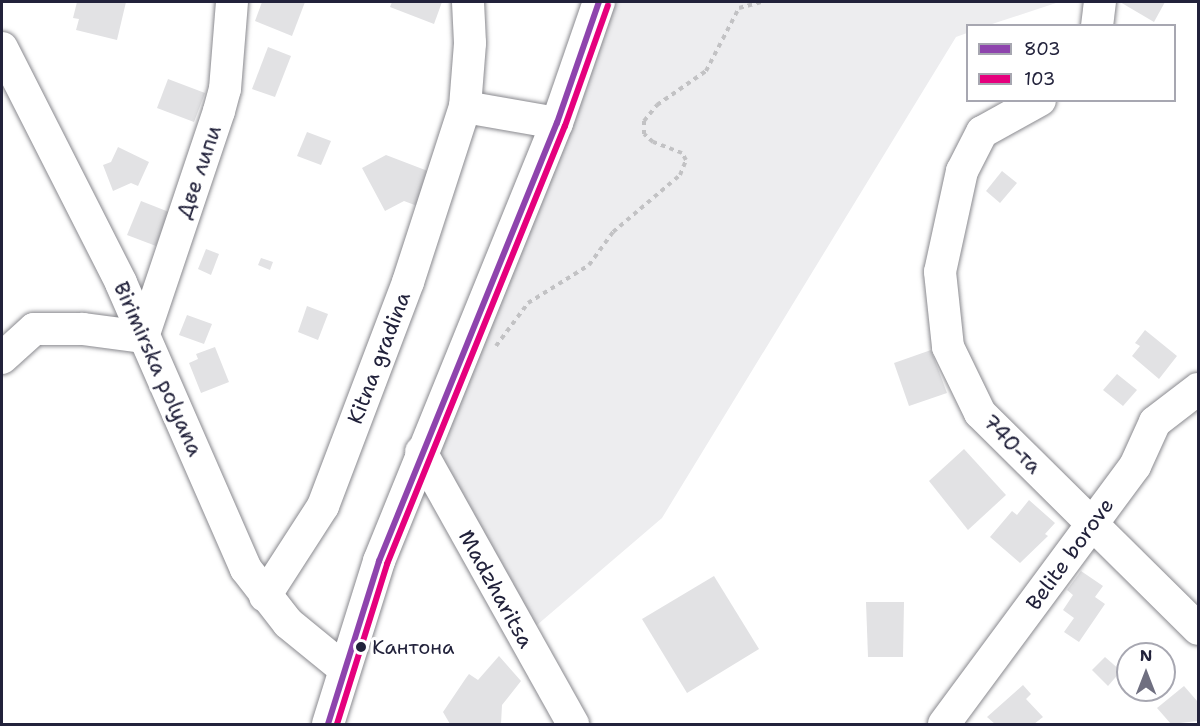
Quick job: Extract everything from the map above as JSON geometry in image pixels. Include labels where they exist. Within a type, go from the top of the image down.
[{"type":"street","name":"Две липи","points":[[143,338],[219,111],[225,88],[232,2]]},
{"type":"street","name":"Kitna gradina","points":[[265,596],[323,506],[408,282],[465,107],[470,55],[468,2]]},
{"type":"street","points":[[328,724],[343,668],[421,453],[557,123],[599,2]]},
{"type":"street","points":[[1097,24],[1100,2]]},
{"type":"street","name":"Birimirska polyana","points":[[2,48],[122,283],[143,338],[246,569],[288,623],[343,668]]},
{"type":"street","name":"740-та","points":[[1036,102],[982,132],[962,171],[940,272],[948,347],[980,413],[1198,629]]},
{"type":"street","points":[[465,107],[557,123]]},
{"type":"street","points":[[2,328],[83,329],[143,338]]},
{"type":"street","points":[[2,358],[34,329]]},
{"type":"street","name":"Belite borove","points":[[954,721],[1091,524],[1135,466],[1155,422],[1198,389]]},
{"type":"street","name":"Madzharitsa","points":[[421,453],[573,724]]},
{"type":"path","points":[[492,357],[528,303],[589,265],[613,232],[680,175],[686,160],[682,153],[653,142],[644,134],[644,121],[657,105],[706,71],[739,8],[761,2]]},
{"type":"shaded area","points":[[599,2],[1059,2],[992,24],[966,24],[966,33],[956,37],[662,518],[523,637],[421,452]]},
{"type":"building","points":[[77,2],[126,2],[117,40],[76,30],[79,19],[73,18]]},
{"type":"building","points":[[262,2],[305,2],[292,36],[255,21]]},
{"type":"building","points":[[392,2],[442,2],[434,24],[390,7]]},
{"type":"building","points":[[1120,2],[1165,2],[1154,22]]},
{"type":"building","points":[[268,47],[291,56],[275,97],[252,89]]},
{"type":"building","points":[[168,79],[205,93],[194,122],[157,108]]},
{"type":"building","points":[[307,132],[331,141],[321,165],[297,156]]},
{"type":"building","points":[[118,147],[149,162],[138,186],[131,183],[113,191],[103,165],[111,162]]},
{"type":"building","points":[[386,155],[433,173],[420,207],[404,201],[385,211],[362,168]]},
{"type":"building","points":[[1002,171],[1017,183],[1000,203],[986,191]]},
{"type":"building","points":[[141,201],[169,212],[156,246],[127,235]]},
{"type":"building","points":[[206,249],[219,254],[211,275],[198,269]]},
{"type":"building","points":[[261,258],[273,262],[270,270],[258,265]]},
{"type":"building","points":[[307,306],[328,314],[318,340],[298,332]]},
{"type":"building","points":[[187,315],[212,324],[204,344],[179,335]]},
{"type":"building","points":[[1145,330],[1177,356],[1159,379],[1132,356],[1140,346],[1135,343]]},
{"type":"building","points":[[215,347],[229,382],[201,393],[189,363],[198,359],[196,354]]},
{"type":"building","points":[[931,350],[947,393],[909,406],[894,363]]},
{"type":"building","points":[[1117,374],[1137,390],[1123,406],[1103,390]]},
{"type":"building","points":[[964,449],[1006,495],[968,530],[929,481]]},
{"type":"building","points":[[1029,500],[1055,523],[1045,534],[1048,536],[1020,563],[990,537],[1012,511],[1017,515]]},
{"type":"building","points":[[1081,571],[1103,586],[1095,597],[1105,604],[1079,642],[1064,632],[1074,618],[1063,610],[1073,595],[1067,590]]},
{"type":"building","points":[[714,576],[759,649],[687,693],[642,619]]},
{"type":"building","points":[[866,602],[904,602],[903,657],[868,657]]},
{"type":"building","points":[[499,656],[521,681],[502,705],[501,724],[450,724],[443,712],[466,678],[469,674],[478,680]]},
{"type":"building","points":[[1105,657],[1116,667],[1116,677],[1108,686],[1092,670]]},
{"type":"building","points":[[1023,685],[1031,694],[1026,699],[1043,717],[1034,724],[995,724],[987,717]]},
{"type":"building","points":[[1184,686],[1198,702],[1198,721],[1171,724],[1157,708],[1164,702],[1176,702],[1176,693]]},
{"type":"transit line","name":"803","points":[[328,724],[379,561],[557,123],[599,2]]},
{"type":"transit line","name":"103","points":[[337,724],[387,564],[565,126],[608,5]]},
{"type":"place","name":"Кантона","points":[[361,647]]}]
